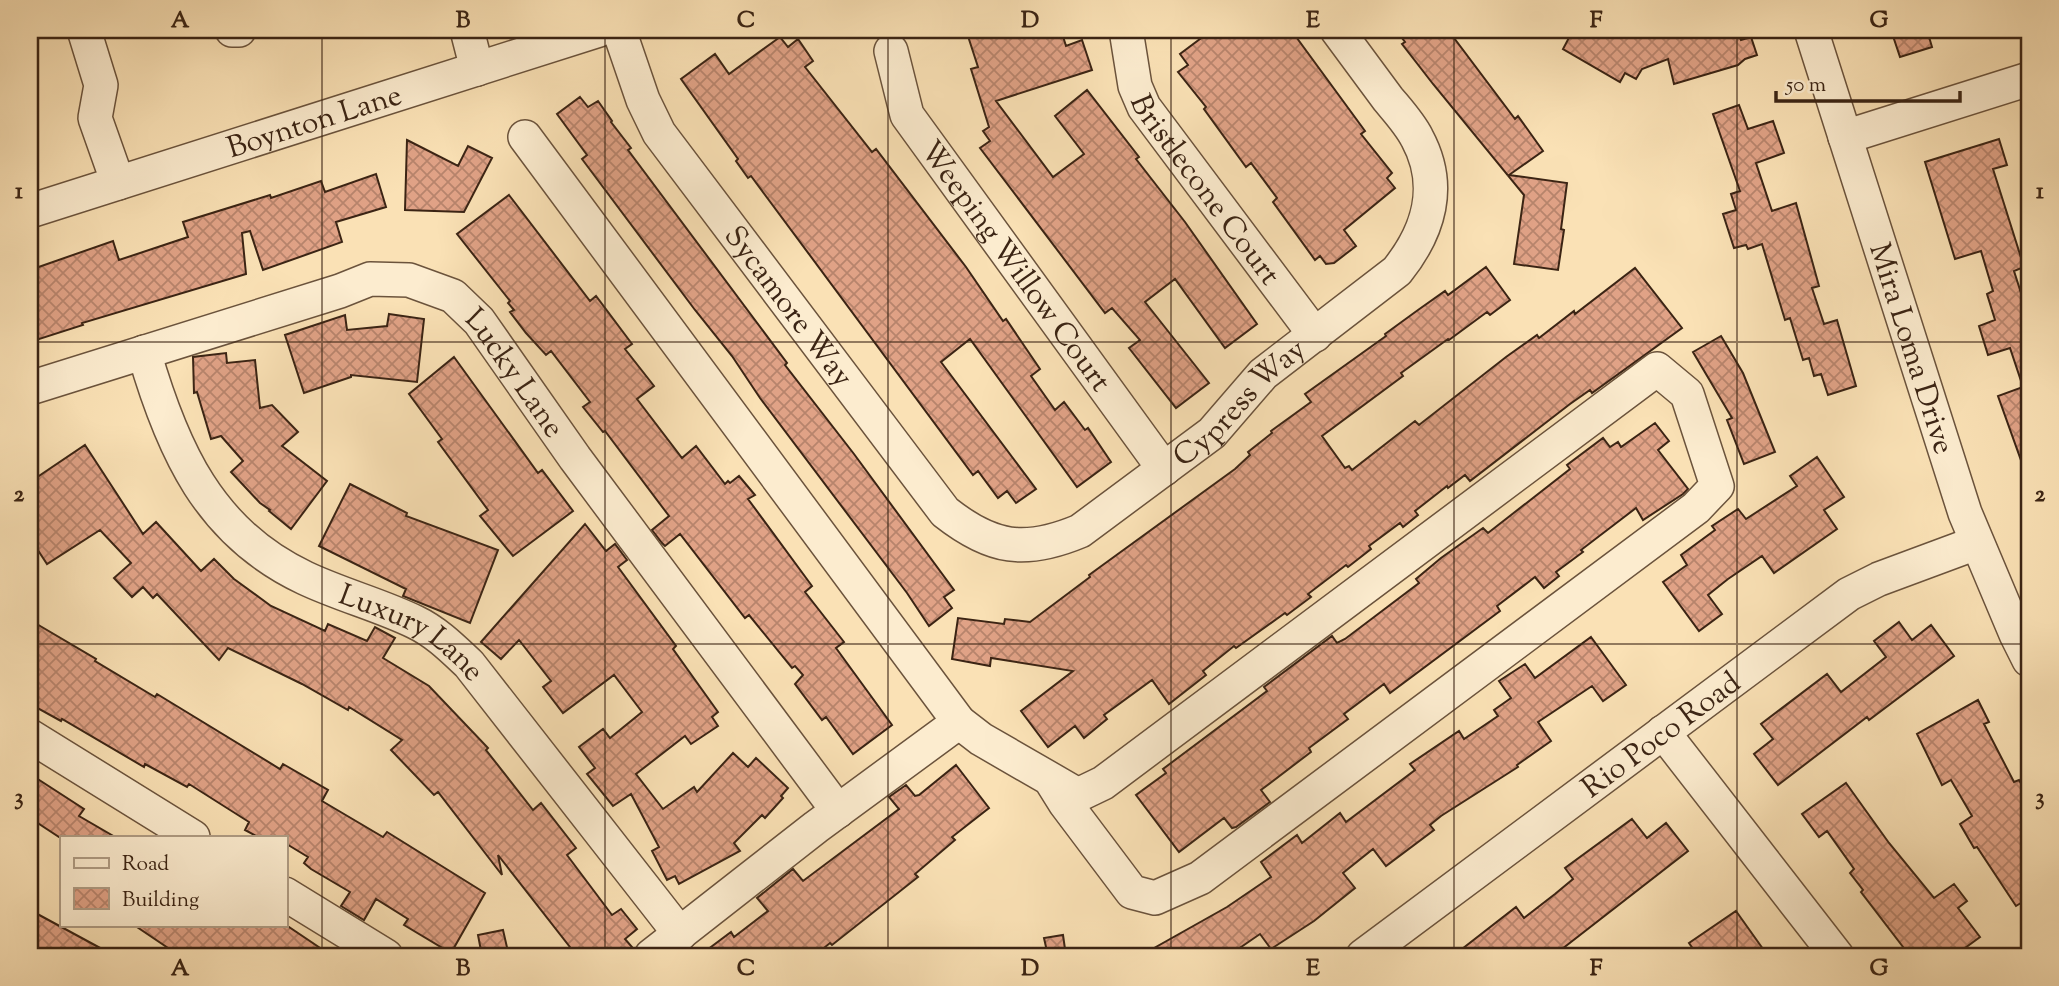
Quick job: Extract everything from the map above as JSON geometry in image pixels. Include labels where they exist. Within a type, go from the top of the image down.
[{"type":"street","points":[[84,30],[101,85],[95,118],[118,183]]},
{"type":"street","points":[[232,30],[240,30]]},
{"type":"street","points":[[467,30],[477,69]]},
{"type":"street","name":"Boynton Lane","points":[[30,211],[598,30]]},
{"type":"street","name":"Sycamore Way","points":[[619,30],[643,100],[659,133],[945,512],[967,529],[989,540],[1007,544]]},
{"type":"street","name":"Bristlecone Court","points":[[1126,30],[1135,86],[1144,107],[1315,335]]},
{"type":"street","name":"Cypress Way","points":[[1007,544],[1056,542],[1080,531],[1212,433],[1263,374],[1397,271],[1413,251],[1425,227],[1430,205],[1431,186],[1426,162],[1416,137],[1337,30]]},
{"type":"street","name":"Mira Loma Drive","points":[[1811,30],[1976,543],[2029,660]]},
{"type":"street","name":"Weeping Willow Court","points":[[891,51],[907,115],[1164,469]]},
{"type":"street","points":[[1845,137],[2029,79]]},
{"type":"street","points":[[525,137],[959,722],[981,739],[1078,795],[1103,783],[1657,369],[1687,394],[1717,486],[1696,508],[1200,878],[1155,898],[1132,892],[1050,779]]},
{"type":"street","name":"Lucky Lane","points":[[30,388],[327,295],[370,279],[409,280],[453,296],[479,321],[575,458],[838,811]]},
{"type":"street","name":"Luxury Lane","points":[[144,352],[173,438],[189,471],[225,520],[240,536],[279,564],[306,579],[416,622],[470,664],[680,934]]},
{"type":"street","name":"Rio Poco Road","points":[[1363,956],[1849,594],[1880,579],[1976,543]]},
{"type":"street","points":[[651,956],[838,811],[959,722]]},
{"type":"street","points":[[1662,732],[1837,956]]},
{"type":"street","points":[[30,736],[191,836]]},
{"type":"street","points":[[287,895],[386,956]]},
{"type":"building","points":[[966,30],[1061,30],[1066,46],[1082,40],[1092,70],[996,101],[1053,177],[1084,154],[1055,116],[1087,90],[1139,157],[1136,159],[1185,222],[1257,324],[1225,348],[1175,279],[1145,302],[1209,383],[1176,408],[1129,348],[1140,340],[1112,308],[1105,313],[980,148],[990,141],[983,131],[989,127],[971,69],[978,67]]},
{"type":"building","points":[[1212,30],[1291,30],[1365,131],[1361,134],[1392,173],[1387,178],[1395,188],[1344,230],[1356,246],[1334,263],[1326,264],[1320,256],[1315,260],[1273,202],[1277,198],[1251,163],[1246,167],[1204,109],[1206,107],[1178,72],[1188,65],[1180,54]]},
{"type":"building","points":[[1396,30],[1448,30],[1515,119],[1518,116],[1543,151],[1509,175],[1567,183],[1558,270],[1514,264],[1524,195],[1433,84],[1402,44],[1405,42]]},
{"type":"building","points":[[1573,30],[1737,30],[1741,40],[1751,37],[1757,55],[1738,65],[1674,84],[1668,59],[1642,69],[1636,79],[1625,73],[1620,82],[1563,49]]},
{"type":"building","points":[[1891,30],[1927,30],[1932,47],[1900,57]]},
{"type":"building","points":[[780,37],[788,47],[798,39],[813,61],[805,67],[872,152],[876,149],[966,267],[1003,321],[1006,319],[1040,369],[1031,376],[1055,410],[1064,402],[1085,430],[1088,428],[1111,462],[1077,487],[970,339],[941,362],[1036,489],[1016,503],[1007,491],[998,498],[978,471],[973,475],[751,176],[748,178],[736,161],[738,159],[681,79],[715,54],[729,74]]},
{"type":"building","points":[[580,97],[588,107],[598,101],[631,148],[628,150],[954,590],[944,597],[952,608],[929,626],[760,398],[732,356],[582,159],[587,155],[557,114]]},
{"type":"building","points":[[1739,105],[1748,129],[1773,121],[1784,153],[1756,163],[1772,211],[1796,203],[1819,286],[1812,288],[1824,324],[1837,320],[1856,386],[1828,395],[1821,374],[1814,376],[1809,358],[1803,360],[1790,318],[1785,320],[1762,244],[1748,249],[1746,245],[1734,248],[1723,214],[1736,210],[1731,194],[1740,191],[1713,114]]},
{"type":"building","points":[[1999,139],[2007,165],[1993,169],[2024,267],[2014,271],[2029,318],[2027,477],[1998,396],[2023,387],[2010,348],[1988,355],[1979,326],[1995,320],[1987,294],[1993,291],[1981,251],[1955,259],[1925,162]]},
{"type":"building","points":[[407,140],[458,166],[468,146],[492,158],[464,212],[405,210]]},
{"type":"building","points":[[376,174],[386,207],[336,222],[342,242],[263,270],[250,231],[242,233],[246,274],[82,323],[83,325],[30,342],[30,270],[113,241],[119,260],[188,237],[183,222],[321,181],[325,192]]},
{"type":"building","points":[[509,195],[590,301],[596,296],[632,344],[625,349],[654,386],[637,399],[682,458],[696,446],[725,484],[739,476],[755,495],[748,499],[812,586],[805,592],[844,642],[836,648],[892,725],[853,754],[826,717],[822,720],[795,684],[803,675],[795,666],[792,668],[749,615],[745,618],[680,534],[665,546],[652,530],[669,516],[605,431],[603,432],[583,407],[590,402],[551,351],[546,355],[526,333],[510,312],[514,310],[508,303],[510,301],[457,234]]},
{"type":"building","points":[[1486,267],[1510,300],[1490,315],[1487,312],[1401,373],[1403,376],[1322,436],[1345,468],[1349,466],[1352,470],[1415,421],[1419,425],[1506,357],[1537,335],[1539,338],[1574,311],[1575,314],[1635,268],[1682,328],[1592,393],[1590,390],[1570,404],[1470,481],[1465,475],[1448,488],[1447,486],[1415,511],[1418,515],[1403,527],[1400,523],[1369,546],[1371,549],[1348,567],[1346,565],[1308,594],[1311,597],[1236,648],[1234,646],[1203,671],[1206,675],[1169,704],[1152,680],[1104,715],[1107,719],[1084,738],[1075,726],[1048,747],[1021,711],[1073,671],[991,658],[990,666],[952,659],[958,618],[1004,624],[1005,619],[1030,622],[1090,577],[1089,575],[1235,469],[1250,455],[1248,452],[1272,433],[1271,431],[1311,402],[1305,394],[1445,291],[1448,295]]},
{"type":"building","points":[[389,314],[424,319],[417,382],[351,375],[304,393],[285,335],[345,315],[347,330],[387,326]]},
{"type":"building","points":[[1721,336],[1743,373],[1775,452],[1744,464],[1727,420],[1732,418],[1693,352]]},
{"type":"building","points":[[226,353],[227,363],[255,360],[260,408],[272,405],[298,432],[282,446],[327,481],[291,529],[260,503],[231,472],[243,461],[221,436],[211,439],[197,392],[194,393],[193,357]]},
{"type":"building","points":[[454,357],[538,473],[542,470],[573,511],[513,556],[480,516],[488,510],[438,442],[442,439],[409,394]]},
{"type":"building","points":[[1655,423],[1669,441],[1658,450],[1688,489],[1683,494],[1643,520],[1636,508],[1581,550],[1583,552],[1556,572],[1559,576],[1544,588],[1535,577],[1497,606],[1500,611],[1390,693],[1384,684],[1344,714],[1348,719],[1309,748],[1311,752],[1261,790],[1270,802],[1236,827],[1232,828],[1224,818],[1179,852],[1136,795],[1166,773],[1163,769],[1267,691],[1264,687],[1332,636],[1337,643],[1345,639],[1419,583],[1416,579],[1441,558],[1483,528],[1488,533],[1570,469],[1567,465],[1603,438],[1610,447],[1618,442],[1621,447]]},
{"type":"building","points":[[85,445],[143,534],[156,522],[201,571],[214,559],[234,579],[271,606],[325,631],[328,624],[367,641],[375,627],[395,638],[383,658],[429,686],[488,748],[486,750],[533,810],[541,803],[576,848],[567,855],[612,915],[621,909],[637,929],[625,939],[632,947],[620,956],[577,956],[498,855],[502,875],[438,792],[434,795],[391,750],[402,740],[349,707],[348,710],[228,648],[219,660],[157,594],[153,598],[143,587],[132,597],[114,578],[131,563],[100,530],[47,564],[30,538],[30,482]]},
{"type":"building","points":[[1817,457],[1844,497],[1824,510],[1837,529],[1774,573],[1762,556],[1728,579],[1708,595],[1722,614],[1699,631],[1663,582],[1687,565],[1681,555],[1715,530],[1712,526],[1738,509],[1746,519],[1797,486],[1790,476]]},
{"type":"building","points":[[350,484],[407,513],[406,516],[498,550],[470,623],[403,596],[406,589],[319,546]]},
{"type":"building","points":[[585,524],[606,551],[615,544],[627,560],[618,567],[676,646],[673,649],[718,712],[712,717],[718,726],[691,744],[685,736],[636,774],[663,809],[694,787],[697,792],[733,753],[748,767],[756,758],[788,788],[781,796],[783,798],[765,818],[762,815],[734,843],[740,851],[679,884],[675,876],[667,880],[652,851],[659,847],[631,794],[613,806],[587,774],[595,768],[579,747],[603,729],[610,738],[642,712],[614,675],[563,713],[543,687],[551,681],[519,640],[501,659],[481,642]]},
{"type":"building","points":[[30,620],[155,697],[157,694],[280,769],[283,764],[328,790],[322,801],[383,837],[387,832],[485,893],[451,953],[404,925],[408,919],[376,899],[364,920],[341,906],[350,892],[304,863],[308,857],[287,844],[287,836],[256,836],[245,830],[249,822],[189,784],[187,787],[145,764],[144,767],[62,719],[61,721],[30,704]]},
{"type":"building","points":[[1899,622],[1912,640],[1931,625],[1954,656],[1869,720],[1867,717],[1778,785],[1754,754],[1773,739],[1761,724],[1827,674],[1841,692],[1886,657],[1874,641]]},
{"type":"building","points":[[1591,637],[1626,685],[1603,701],[1592,686],[1538,722],[1551,741],[1517,765],[1518,767],[1441,816],[1430,825],[1434,830],[1386,866],[1373,849],[1343,873],[1355,888],[1314,921],[1271,949],[1260,934],[1228,956],[1140,956],[1227,907],[1271,877],[1261,862],[1297,835],[1302,843],[1340,813],[1346,822],[1415,770],[1410,764],[1459,731],[1464,739],[1498,716],[1494,710],[1511,698],[1499,681],[1525,664],[1535,678]]},
{"type":"building","points":[[1978,700],[1989,722],[1984,724],[2014,782],[2019,780],[2029,797],[2029,898],[2016,906],[1960,824],[1972,816],[1951,780],[1942,785],[1917,734]]},
{"type":"building","points":[[956,765],[989,808],[952,837],[955,840],[915,874],[918,877],[832,945],[830,943],[814,956],[699,956],[731,932],[734,937],[768,911],[757,898],[793,869],[803,881],[899,809],[889,797],[906,785],[915,796],[919,795]]},
{"type":"building","points":[[30,774],[84,809],[79,816],[113,836],[59,837],[30,818]]},
{"type":"building","points":[[1846,783],[1889,843],[1934,898],[1954,884],[1967,901],[1958,908],[1980,937],[1954,956],[1934,956],[1929,949],[1919,956],[1910,956],[1861,892],[1863,890],[1850,873],[1854,869],[1827,831],[1819,837],[1802,814]]},
{"type":"building","points":[[1632,819],[1647,838],[1666,823],[1688,851],[1553,956],[1453,956],[1516,907],[1524,918],[1573,879],[1565,868]]},
{"type":"building","points":[[30,910],[115,956],[30,956]]},
{"type":"building","points":[[1736,911],[1768,956],[1698,956],[1689,943]]},
{"type":"building","points":[[135,926],[287,926],[332,956],[180,956]]},
{"type":"building","points":[[503,930],[509,956],[482,956],[478,935]]},
{"type":"building","points":[[1063,935],[1066,956],[1048,956],[1044,938]]}]
